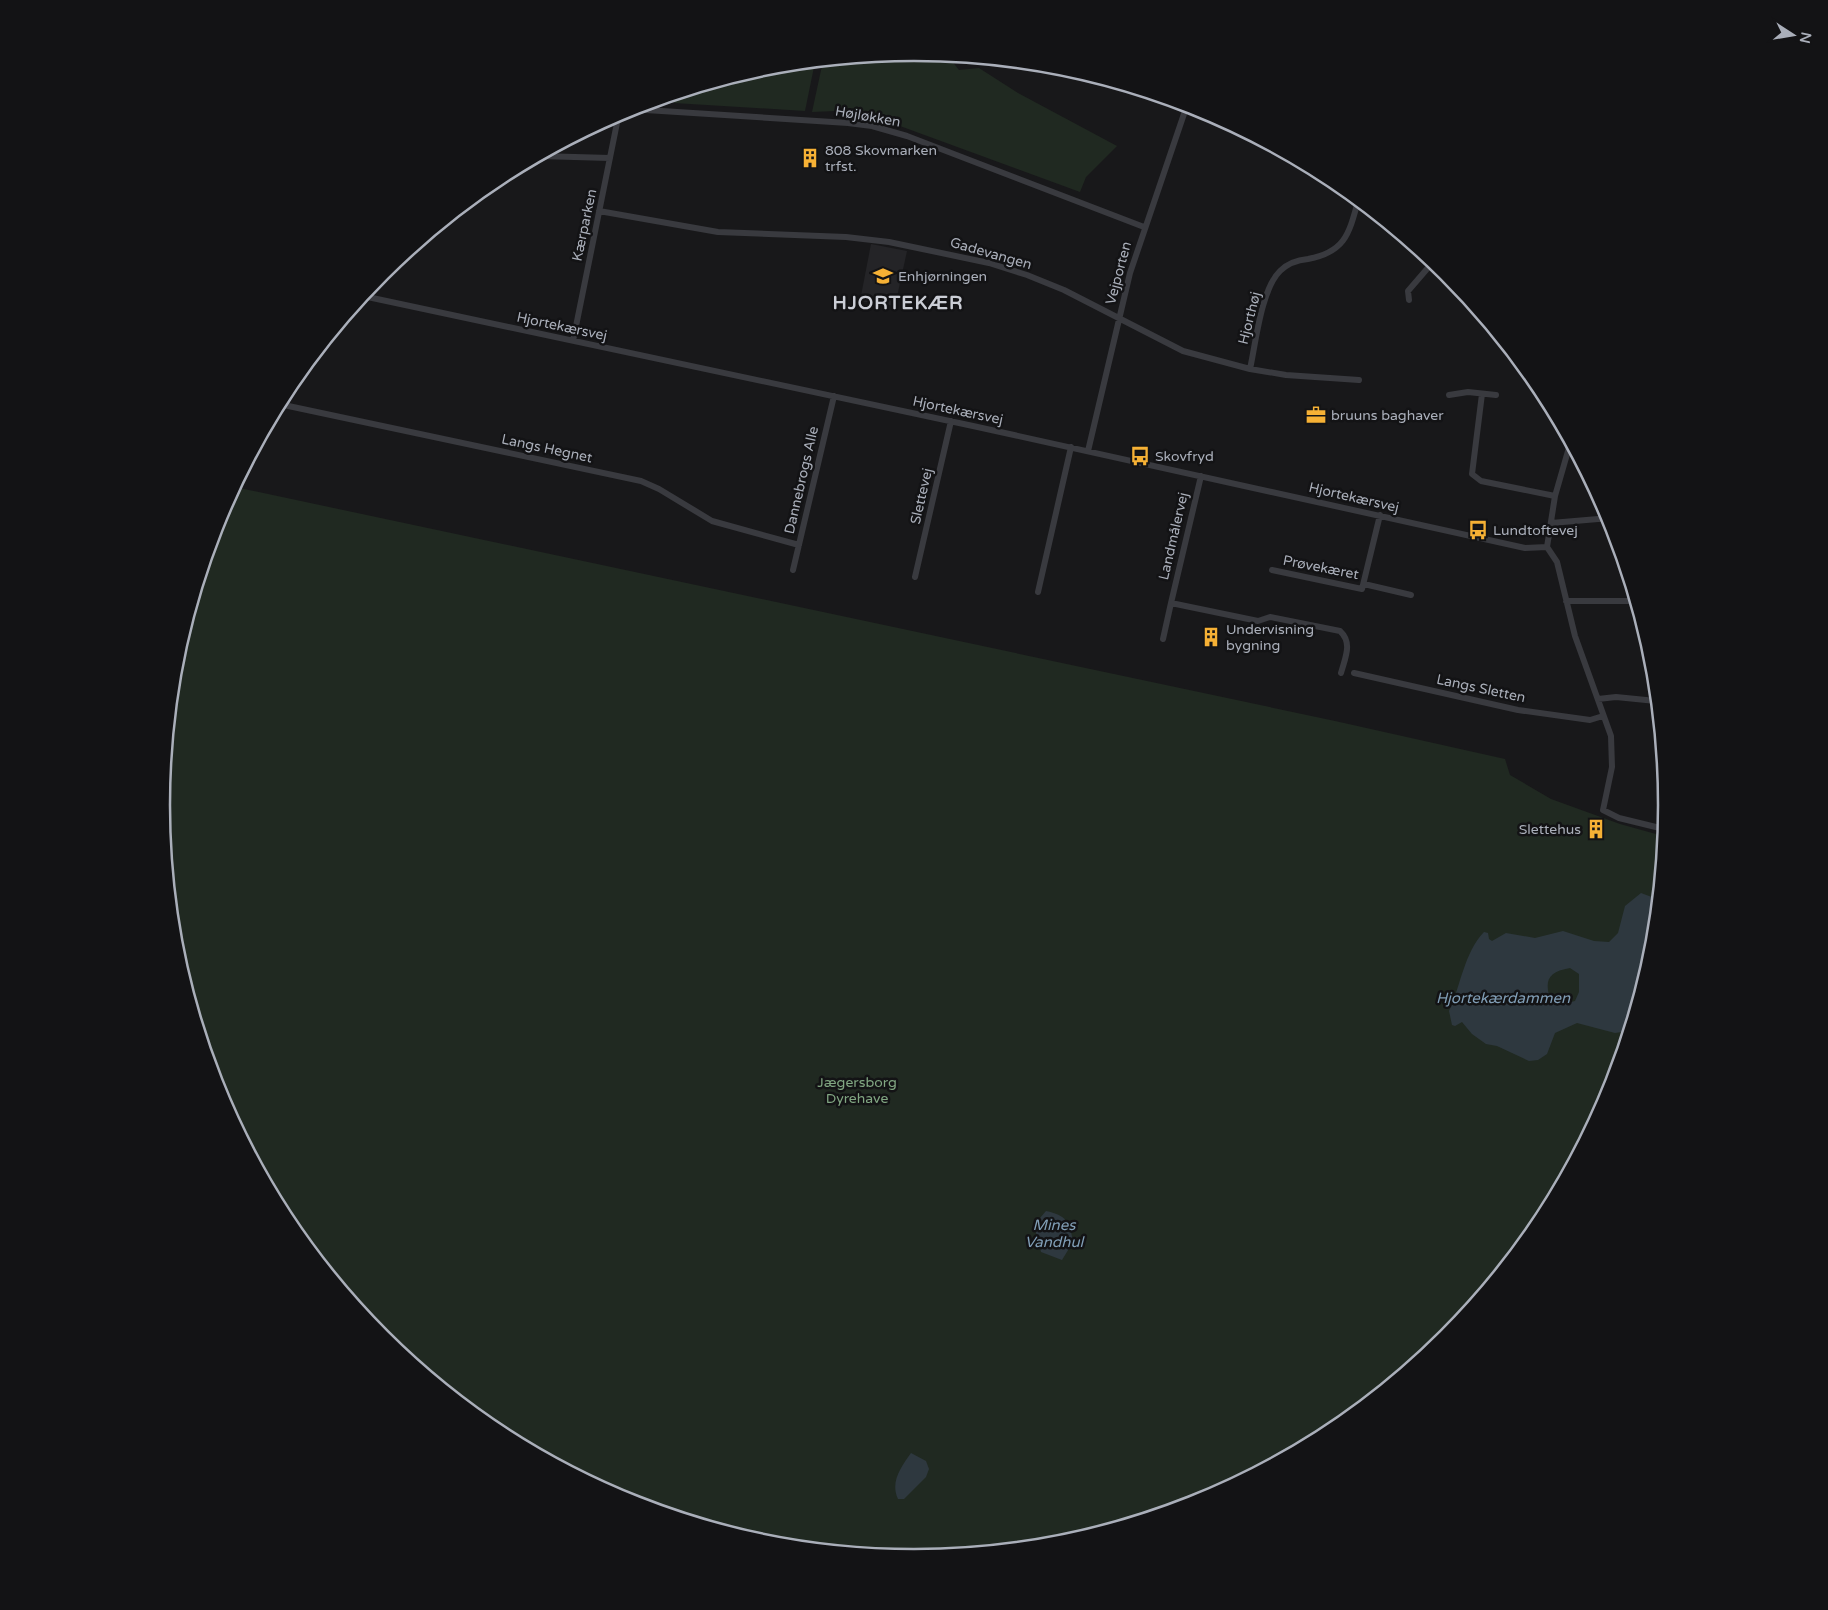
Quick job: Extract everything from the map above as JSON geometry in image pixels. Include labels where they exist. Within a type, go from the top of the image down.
[{"type":"street","name":"Højløkken","points":[[652,110],[872,126],[907,136],[1144,227]]},
{"type":"street","name":"Vejporten","points":[[1088,451],[1119,318],[1144,227],[1184,112]]},
{"type":"street","name":"Kærparken","points":[[573,341],[617,123]]},
{"type":"street","points":[[551,156],[610,158]]},
{"type":"street","name":"Hjorthøj","points":[[1250,369],[1266,298],[1273,281],[1280,271],[1289,264],[1324,256],[1337,248],[1351,228],[1356,208]]},
{"type":"street","name":"Gadevangen","points":[[599,210],[702,230],[846,237],[936,250],[989,262],[1064,290],[1183,351],[1250,369],[1286,375],[1359,380]]},
{"type":"street","points":[[1409,300],[1408,291],[1428,268]]},
{"type":"street","name":"Hjortekærsvej","points":[[371,298],[1071,447],[1525,548],[1547,547]]},
{"type":"street","points":[[1449,395],[1468,392],[1496,396]]},
{"type":"street","points":[[1482,394],[1472,474],[1482,481],[1555,496]]},
{"type":"street","name":"Dannebrogs Alle","points":[[793,570],[834,396]]},
{"type":"street","name":"Langs Hegnet","points":[[287,406],[641,481],[659,489],[712,522],[799,545]]},
{"type":"street","name":"Slettevej","points":[[915,577],[951,421]]},
{"type":"street","points":[[1038,592],[1071,447]]},
{"type":"street","points":[[1568,451],[1555,496],[1547,547],[1557,562],[1566,601],[1610,736],[1613,752],[1609,787],[1603,810],[1619,818],[1657,827]]},
{"type":"street","name":"Landmålervej","points":[[1163,639],[1201,476]]},
{"type":"street","name":"Prøvekæret","points":[[1272,570],[1362,589],[1380,515]]},
{"type":"street","points":[[1551,523],[1600,519]]},
{"type":"street","name":"Prøvekæret","points":[[1364,584],[1411,594]]},
{"type":"street","points":[[1566,601],[1628,600]]},
{"type":"street","points":[[1171,603],[1258,621],[1270,617],[1340,631],[1347,637],[1348,646],[1341,673]]},
{"type":"street","name":"Langs Sletten","points":[[1354,673],[1518,710],[1590,720],[1603,716]]},
{"type":"street","points":[[1598,699],[1616,698],[1650,701]]},
{"type":"shaded area","name":"Enhjørningen","points":[[871,244],[907,251],[895,306],[860,301]]},
{"type":"green space","points":[[914,61],[953,63],[959,70],[979,68],[1018,93],[1117,146],[1086,177],[1080,192],[900,126],[835,111],[812,112],[822,68]]},
{"type":"green space","points":[[814,69],[805,111],[674,103],[675,101],[722,87],[769,76]]},
{"type":"green space","name":"Jægersborg Dyrehave","points":[[241,488],[1335,721],[1505,759],[1510,775],[1551,799],[1620,824],[1657,834],[1651,902],[1643,950],[1618,1044],[1601,1090],[1581,1134],[1558,1177],[1504,1258],[1440,1331],[1367,1395],[1327,1423],[1286,1449],[1243,1472],[1199,1492],[1153,1509],[1059,1534],[963,1547],[914,1549],[865,1547],[769,1534],[675,1509],[629,1492],[585,1472],[542,1449],[501,1423],[461,1395],[388,1331],[324,1258],[296,1218],[270,1177],[247,1134],[227,1090],[210,1044],[185,950],[172,854],[170,805],[172,756],[185,660],[210,566]]},
{"type":"water","name":"Hjortekærdammen","points":[[1641,893],[1652,897],[1643,950],[1622,1032],[1615,1033],[1577,1023],[1555,1033],[1547,1054],[1538,1060],[1529,1061],[1497,1046],[1486,1044],[1472,1034],[1462,1022],[1455,1026],[1452,1025],[1449,1011],[1467,959],[1477,940],[1484,932],[1488,933],[1489,939],[1492,941],[1506,933],[1535,938],[1563,931],[1594,941],[1609,942],[1618,933],[1625,906]],"holes":[[[1570,968],[1579,974],[1579,992],[1575,1001],[1559,1005],[1551,1002],[1548,988],[1549,979],[1556,972]]]},
{"type":"water","name":"Mines Vandhul","points":[[1046,1211],[1063,1217],[1070,1229],[1073,1242],[1062,1260],[1041,1252],[1034,1225]]},
{"type":"water","points":[[911,1453],[926,1461],[929,1469],[926,1477],[904,1499],[898,1499],[895,1487],[896,1481],[900,1469]]},
{"type":"place","name":"808 Skovmarken trfst.","points":[[810,158]]},
{"type":"place","name":"Enhjørningen","points":[[883,276]]},
{"type":"place","name":"bruuns baghaver","points":[[1316,415]]},
{"type":"place","name":"Skovfryd","points":[[1140,456]]},
{"type":"place","name":"Lundtoftevej","points":[[1478,530]]},
{"type":"place","name":"Undervisning bygning","points":[[1211,637]]},
{"type":"place","name":"Slettehus","points":[[1596,829]]},
{"type":"district","name":"HJORTEKÆR","points":[[898,302]]}]
